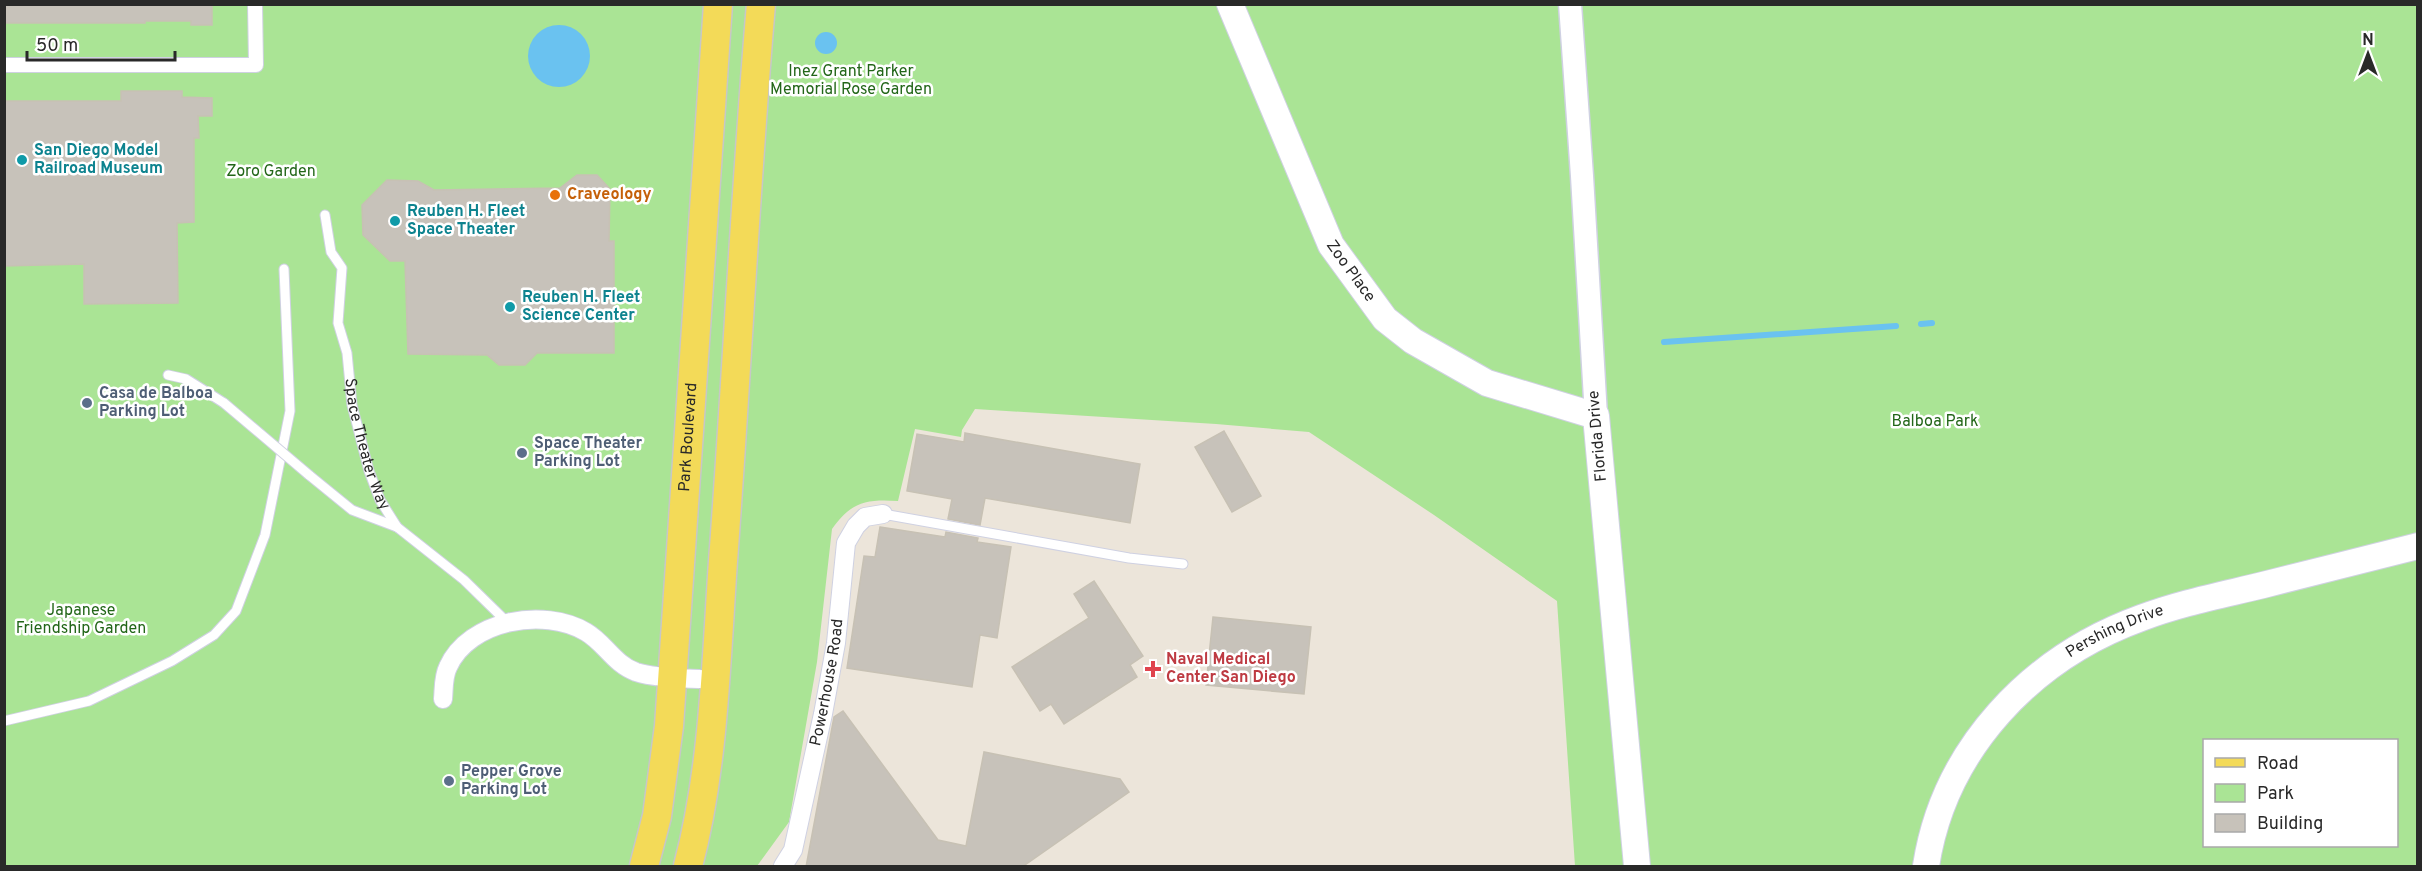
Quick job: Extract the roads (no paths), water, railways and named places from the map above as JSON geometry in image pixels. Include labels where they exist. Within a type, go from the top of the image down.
[{"type":"main road","name":"Park Boulevard","points":[[644,867],[657,816],[672,676],[718,4]]},
{"type":"main road","points":[[688,867],[698,827],[714,680],[748,162],[761,4]]},
{"type":"main road","name":"Zoo Place","points":[[1230,4],[1331,245],[1385,319],[1413,341],[1487,383],[1596,416]]},
{"type":"main road","name":"Florida Drive","points":[[1596,416],[1637,867]]},
{"type":"main road","name":"Pershing Drive","points":[[1926,867],[1931,840],[1947,792],[1967,756],[2011,699],[2056,661],[2112,629],[2174,607],[2418,546]]},
{"type":"street","points":[[4,65],[256,65],[255,4]]},
{"type":"street","name":"Florida Drive","points":[[1570,4],[1582,164],[1596,416]]},
{"type":"street","name":"Powerhouse Road","points":[[783,867],[793,850],[823,714],[836,643],[846,543],[856,526],[865,517],[883,514]]},
{"type":"street","points":[[443,699],[447,668],[459,651],[478,636],[508,623],[535,619],[554,621],[578,628],[593,637],[614,659],[644,674],[714,680]]},
{"type":"lane","name":"Space Theater Way","points":[[325,214],[331,252],[342,268],[338,322],[347,353],[352,405],[369,471],[380,500],[397,527],[464,580],[508,623]]},
{"type":"lane","points":[[4,721],[98,697],[172,661],[214,635],[236,610],[265,535],[290,411],[284,269]]},
{"type":"lane","points":[[168,375],[186,379],[224,403],[352,510],[397,527]]},
{"type":"lane","points":[[883,514],[1129,558],[1183,564]]},
{"type":"water","points":[[559,25],[576,30],[581,34],[585,39],[590,56],[585,73],[581,78],[576,82],[559,87],[542,82],[537,78],[533,73],[528,56],[533,39],[537,34],[542,30]]},
{"type":"water","points":[[826,32],[834,35],[837,43],[834,51],[826,54],[818,51],[815,43],[818,35]]},
{"type":"waterway","points":[[1921,324],[1932,323]]},
{"type":"waterway","points":[[1664,342],[1896,326]]},
{"type":"place","name":"San Diego Model Railroad Museum","points":[[22,160]]},
{"type":"place","name":"Craveology","points":[[555,195]]},
{"type":"place","name":"Reuben H. Fleet Space Theater","points":[[395,221]]},
{"type":"place","name":"Reuben H. Fleet Science Center","points":[[510,307]]},
{"type":"place","name":"Casa de Balboa Parking Lot","points":[[87,403]]},
{"type":"place","name":"Space Theater Parking Lot","points":[[522,453]]},
{"type":"place","name":"Naval Medical Center San Diego","points":[[1153,669]]},
{"type":"place","name":"Pepper Grove Parking Lot","points":[[449,781]]},
{"type":"park label","name":"Inez Grant Parker Memorial Rose Garden","points":[[851,81]]},
{"type":"park label","name":"Zoro Garden","points":[[271,172]]},
{"type":"park label","name":"Balboa Park","points":[[1935,422]]},
{"type":"park label","name":"Japanese Friendship Garden","points":[[81,620]]}]
